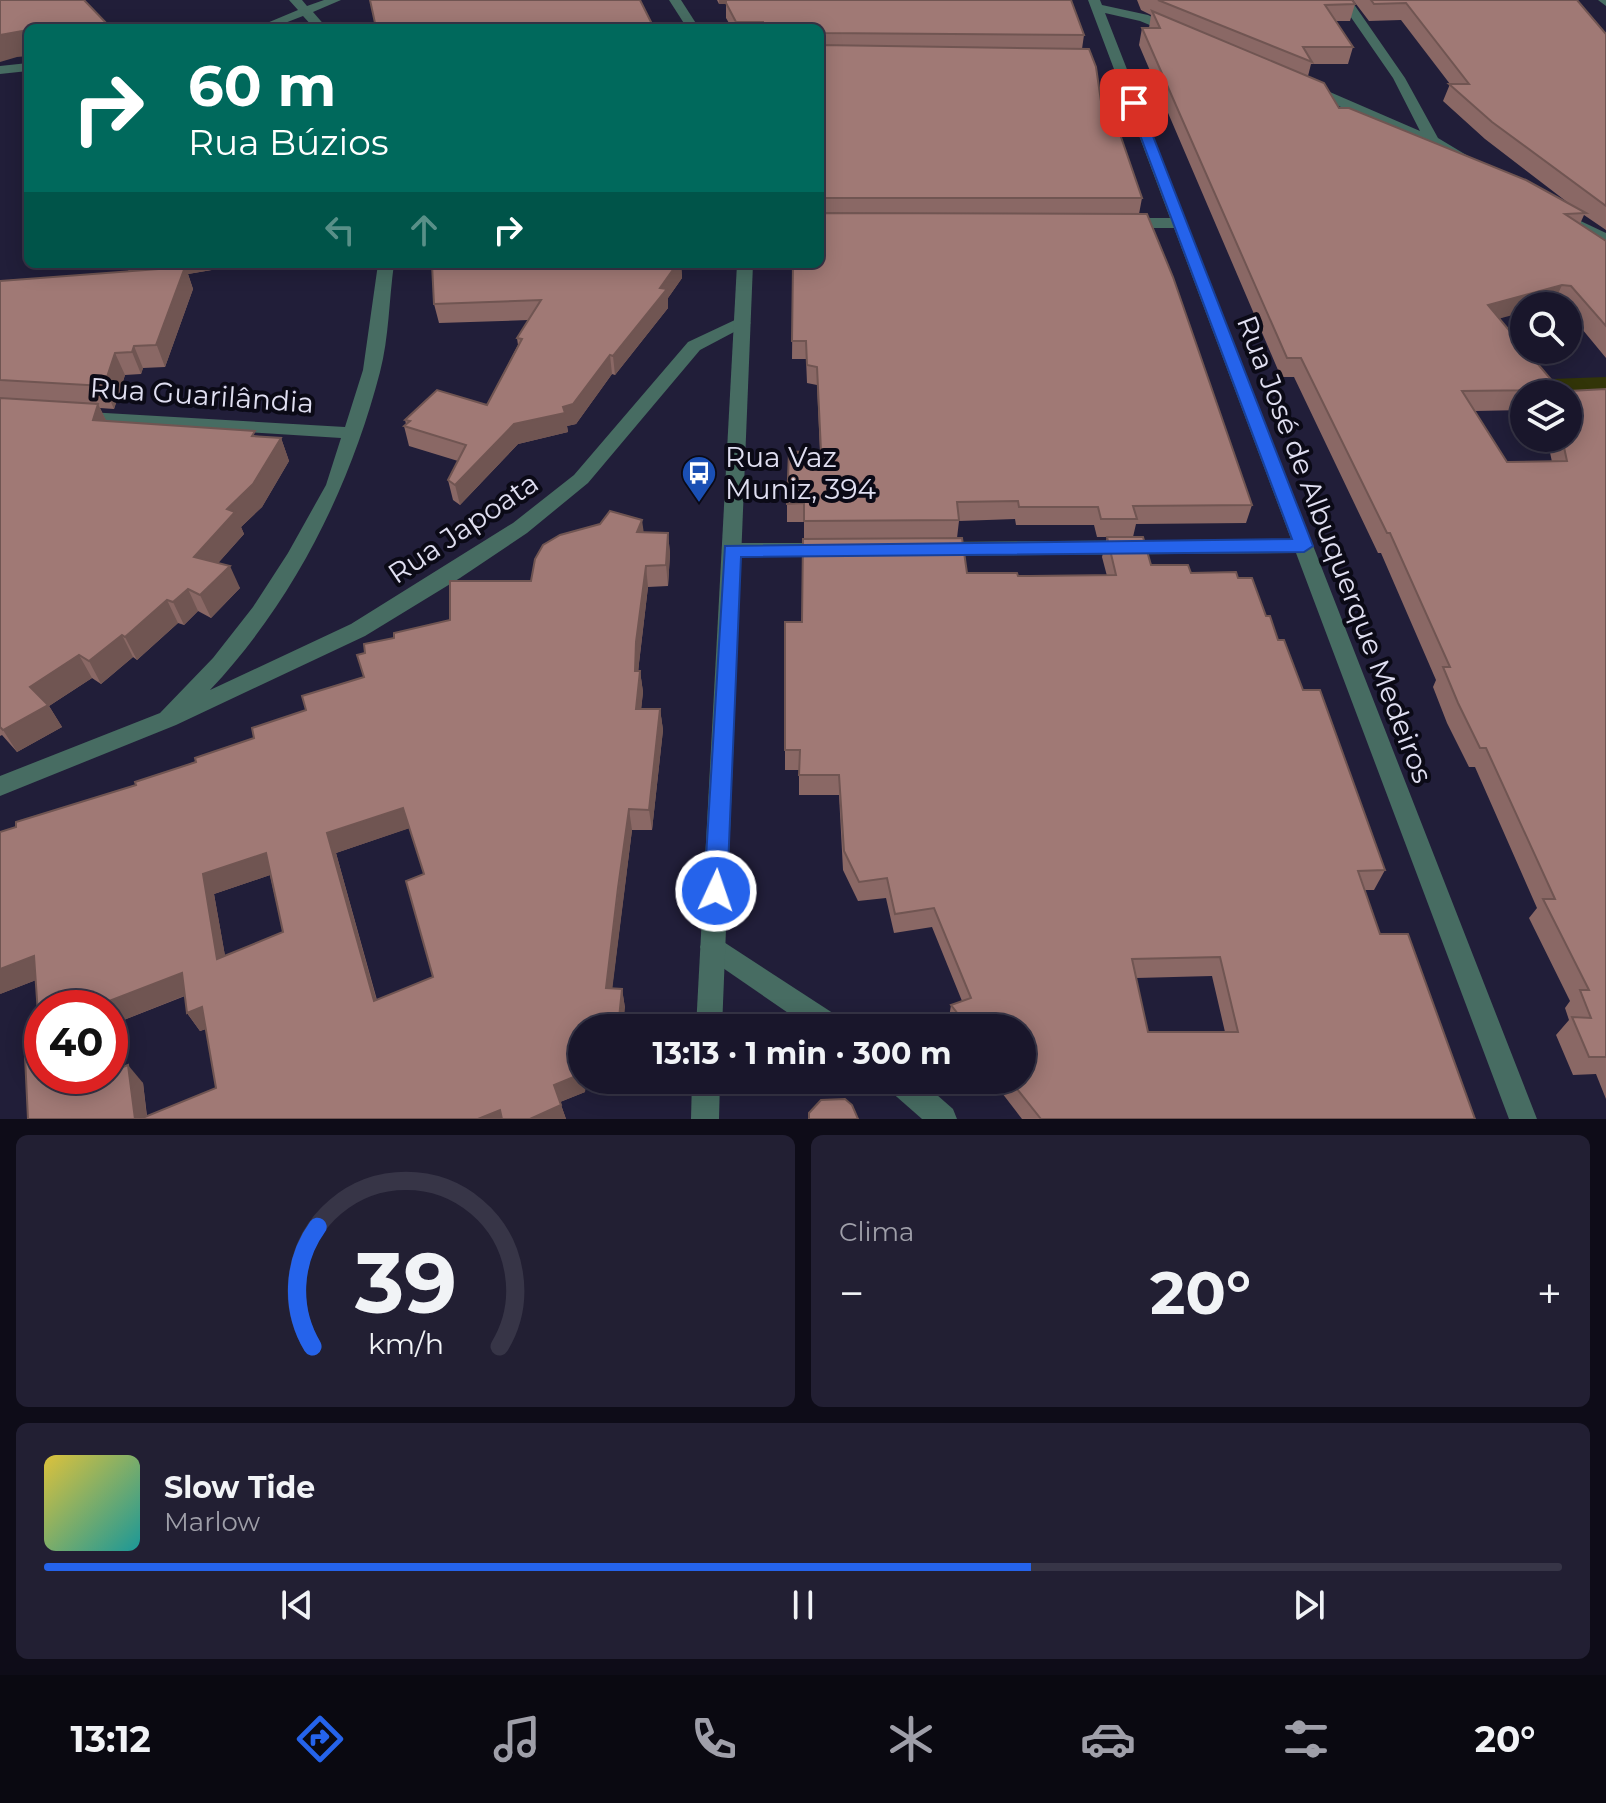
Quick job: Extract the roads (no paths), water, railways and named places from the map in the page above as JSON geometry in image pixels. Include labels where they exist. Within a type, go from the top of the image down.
[{"type":"street","points":[[295,0],[318,24]]},
{"type":"street","points":[[272,24],[335,0]]},
{"type":"street","points":[[675,0],[690,24]]},
{"type":"street","points":[[1345,0],[1399,78],[1432,141]]},
{"type":"street","points":[[1096,4],[1144,18],[1187,37]]},
{"type":"street","name":"Rua José de Albuquerque Medeiros","points":[[1096,4],[1109,58],[1181,223],[1523,1119]]},
{"type":"street","points":[[0,70],[24,67]]},
{"type":"street","points":[[1302,86],[1432,141],[1475,166]]},
{"type":"street","points":[[1554,213],[1606,239]]},
{"type":"street","points":[[1102,223],[1181,223]]},
{"type":"street","points":[[168,719],[221,664],[260,612],[296,556],[335,485],[372,370],[385,268]]},
{"type":"street","points":[[710,1014],[745,268]]},
{"type":"street","name":"Rua Japoata","points":[[0,786],[168,719],[358,630],[509,536],[581,479],[694,346],[743,323]]},
{"type":"street","name":"Rua Guarilândia","points":[[61,414],[353,433]]},
{"type":"street","points":[[923,549],[1304,546]]},
{"type":"street","points":[[732,550],[843,550]]},
{"type":"street","points":[[713,947],[812,1014]]},
{"type":"street","points":[[705,1119],[706,1094]]},
{"type":"street","points":[[915,1094],[943,1119]]},
{"type":"place","name":"Rua Vaz Muniz, 394","points":[[699,504]]}]
